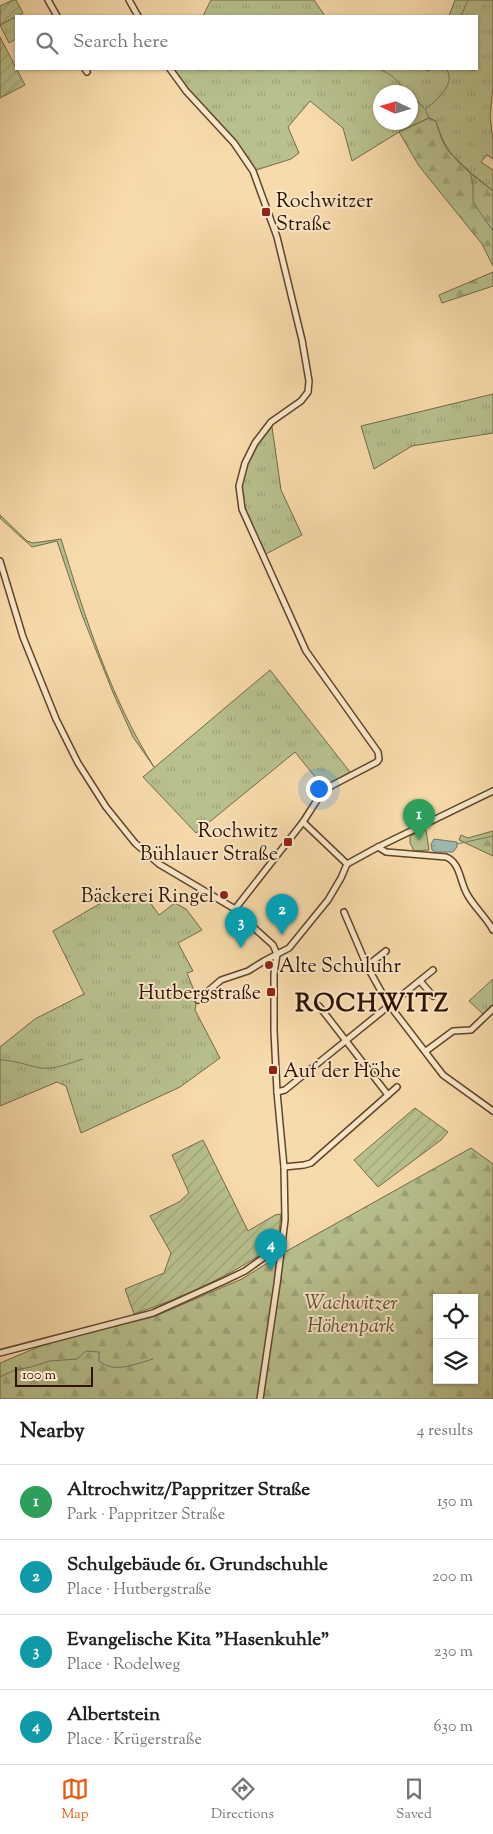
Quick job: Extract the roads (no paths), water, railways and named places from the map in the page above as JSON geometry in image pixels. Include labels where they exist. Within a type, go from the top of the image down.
[{"type":"street","points":[[48,0],[56,15]]},
{"type":"street","points":[[129,0],[137,15]]},
{"type":"street","points":[[171,70],[186,91],[234,143],[253,171],[277,237],[302,340],[309,381],[308,392],[301,401],[271,422],[255,443],[245,463],[239,486],[242,508],[306,651],[378,752],[379,759],[377,762],[325,790],[314,803],[303,822],[235,909]]},
{"type":"street","points":[[0,561],[22,637],[56,718],[78,763],[106,807],[135,843],[159,864],[235,909],[273,945],[277,954],[274,974],[274,1032],[284,1167],[285,1220],[260,1399]]},
{"type":"street","points":[[198,1000],[221,980],[248,971],[289,948],[334,890],[347,864],[378,846],[493,791]]},
{"type":"street","points":[[303,822],[347,864]]},
{"type":"street","points":[[378,846],[386,852],[451,859],[467,894],[493,929]]},
{"type":"street","points":[[344,912],[368,966],[389,1006],[444,1075],[493,1112]]},
{"type":"street","points":[[368,966],[386,951]]},
{"type":"street","points":[[277,1092],[284,1090],[433,970]]},
{"type":"street","points":[[420,982],[433,996]]},
{"type":"street","points":[[319,1006],[388,1095]]},
{"type":"street","points":[[426,1051],[453,1031],[471,1030],[493,1008]]},
{"type":"street","points":[[284,1167],[311,1163],[397,1087]]},
{"type":"street","points":[[0,1353],[153,1312],[224,1281],[245,1270],[270,1253],[281,1251]]},
{"type":"water","points":[[434,839],[457,842],[457,847],[453,852],[436,852],[432,850],[431,844]]},
{"type":"waterway","points":[[461,15],[468,0]]},
{"type":"waterway","points":[[382,70],[392,76],[424,108]]},
{"type":"waterway","points":[[447,70],[449,80],[445,89],[425,109],[429,118],[436,121],[448,151],[470,172],[473,185],[473,202],[493,231]]},
{"type":"waterway","points":[[457,844],[493,836]]},
{"type":"waterway","points":[[0,1060],[40,1068],[51,1068],[83,1059]]},
{"type":"waterway","points":[[0,1377],[15,1370],[50,1361],[77,1359],[86,1351],[99,1352],[99,1361],[111,1367],[125,1367],[153,1359]]},
{"type":"place","name":"Rochwitzer Straße","points":[[266,212]]},
{"type":"place","name":"Altrochwitz/Pappritzer Straße","points":[[419,840]]},
{"type":"place","name":"Rochwitz Bühlauer Straße","points":[[288,842]]},
{"type":"place","name":"Bäckerei Ringel","points":[[224,895]]},
{"type":"place","name":"Schulgebäude 61. Grundschuhle","points":[[282,935]]},
{"type":"place","name":"Evangelische Kita \"Hasenkuhle\"","points":[[241,948]]},
{"type":"place","name":"Alte Schuluhr","points":[[269,965]]},
{"type":"place","name":"Hutbergstraße","points":[[271,992]]},
{"type":"place","name":"Auf der Höhe","points":[[273,1070]]},
{"type":"place","name":"Albertstein","points":[[271,1270]]},
{"type":"district","name":"ROCHWITZ","points":[[372,1002]]},
{"type":"park label","name":"Wachwitzer Höhenpark","points":[[351,1314]]}]
